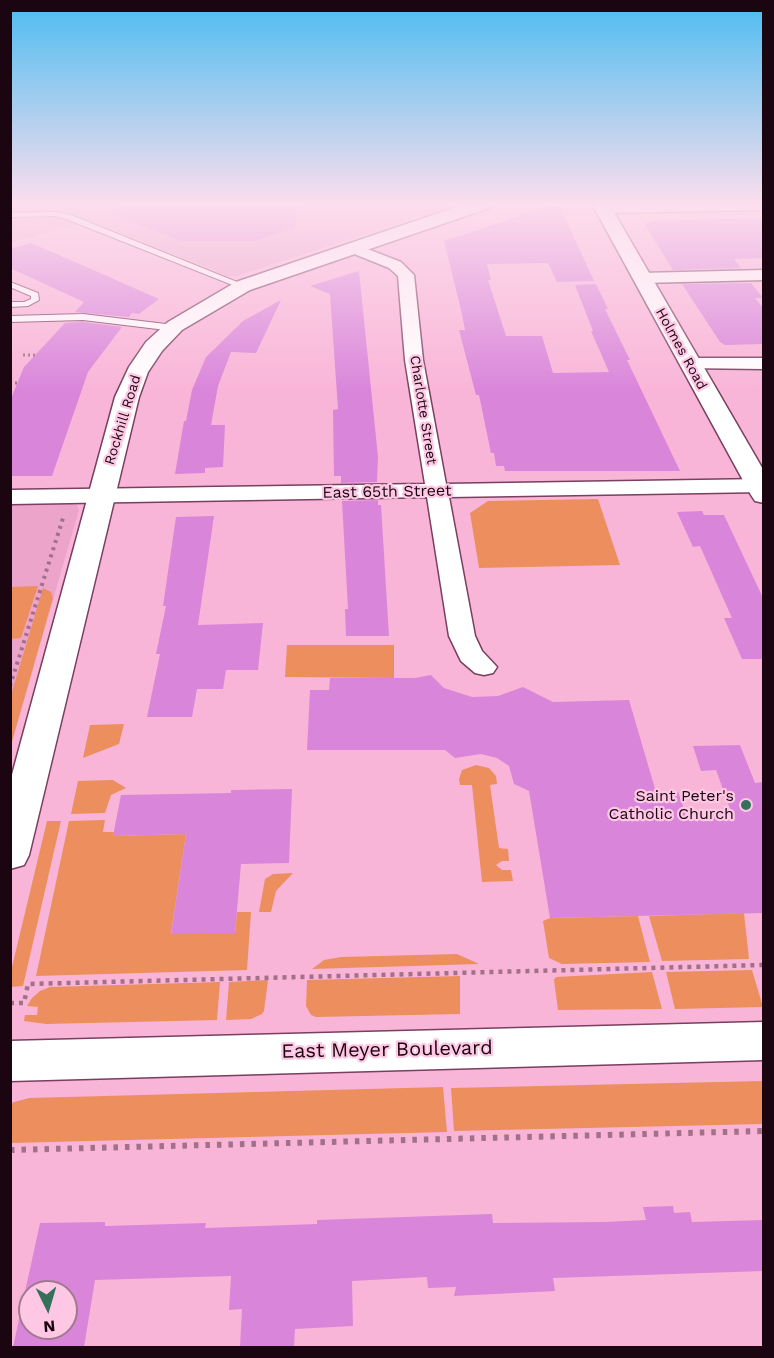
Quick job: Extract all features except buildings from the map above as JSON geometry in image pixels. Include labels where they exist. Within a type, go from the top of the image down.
[{"type":"main road","name":"Rockhill Road","points":[[10,855],[127,397],[137,372],[154,347],[174,328],[216,299],[243,286],[302,265]]},
{"type":"main road","name":"Holmes Road","points":[[634,265],[762,489]]},
{"type":"main road","name":"East Meyer Boulevard","points":[[10,1060],[764,1041]]},
{"type":"street","name":"Charlotte Street","points":[[395,265],[406,275],[414,360],[462,636],[470,655],[484,667]]},
{"type":"street","points":[[641,278],[764,275]]},
{"type":"street","points":[[690,364],[764,363]]},
{"type":"street","name":"East 65th Street","points":[[10,497],[762,489]]},
{"type":"lane","points":[[191,265],[243,286]]},
{"type":"lane","points":[[10,284],[35,295],[34,300],[25,304],[10,305]]},
{"type":"lane","points":[[10,319],[83,317],[174,328]]},
{"type":"path","points":[[23,355],[35,355]]},
{"type":"path","points":[[10,383],[18,383]]},
{"type":"path","points":[[10,686],[66,507]]},
{"type":"path","points":[[10,1003],[24,1003],[28,984],[764,964]]},
{"type":"path","points":[[10,1150],[764,1131]]},
{"type":"shaded area","points":[[201,265],[270,265],[237,276],[227,276]]},
{"type":"shaded area","points":[[598,499],[620,565],[479,568],[470,513],[488,501]]},
{"type":"shaded area","points":[[62,502],[77,505],[79,510],[11,745],[11,503]]},
{"type":"shaded area","points":[[38,586],[21,638],[11,639],[11,587]]},
{"type":"shaded area","points":[[43,588],[51,592],[53,598],[11,745],[11,695]]},
{"type":"shaded area","points":[[287,645],[394,645],[394,678],[285,677]]},
{"type":"shaded area","points":[[124,724],[119,744],[83,758],[90,725]]},
{"type":"shaded area","points":[[476,765],[489,768],[496,776],[497,784],[490,785],[499,848],[508,849],[509,861],[502,861],[496,865],[502,870],[511,870],[513,881],[482,882],[472,785],[460,785],[459,779],[462,770]]},
{"type":"shaded area","points":[[113,780],[126,788],[111,795],[105,813],[71,814],[78,781]]},
{"type":"shaded area","points":[[105,820],[103,832],[114,832],[113,836],[186,834],[171,933],[235,933],[237,912],[251,912],[247,970],[36,976],[69,821]]},
{"type":"shaded area","points":[[47,821],[61,821],[23,986],[11,987],[11,971]]},
{"type":"shaded area","points":[[293,873],[276,891],[271,912],[259,912],[265,879],[273,874]]},
{"type":"shaded area","points":[[744,913],[749,959],[662,961],[649,916]]},
{"type":"shaded area","points":[[638,916],[650,962],[562,964],[549,958],[543,921],[550,918]]},
{"type":"shaded area","points":[[457,954],[479,964],[312,969],[324,960],[341,957]]},
{"type":"shaded area","points":[[752,970],[763,1007],[675,1009],[666,972]]},
{"type":"shaded area","points":[[652,972],[662,1009],[558,1010],[554,980],[556,977]]},
{"type":"shaded area","points":[[460,976],[460,1014],[316,1017],[311,1015],[306,1006],[307,980]]},
{"type":"shaded area","points":[[268,980],[262,1014],[251,1019],[226,1020],[229,982]]},
{"type":"shaded area","points":[[220,982],[217,1020],[46,1024],[24,1021],[25,1015],[37,1015],[38,1007],[27,1006],[32,998],[40,991],[50,987]]},
{"type":"shaded area","points":[[763,1081],[763,1124],[454,1131],[451,1088]]},
{"type":"shaded area","points":[[443,1087],[447,1132],[11,1143],[11,1103],[29,1098]]},
{"type":"place","name":"Saint Peter's Catholic Church","points":[[746,805]]}]
